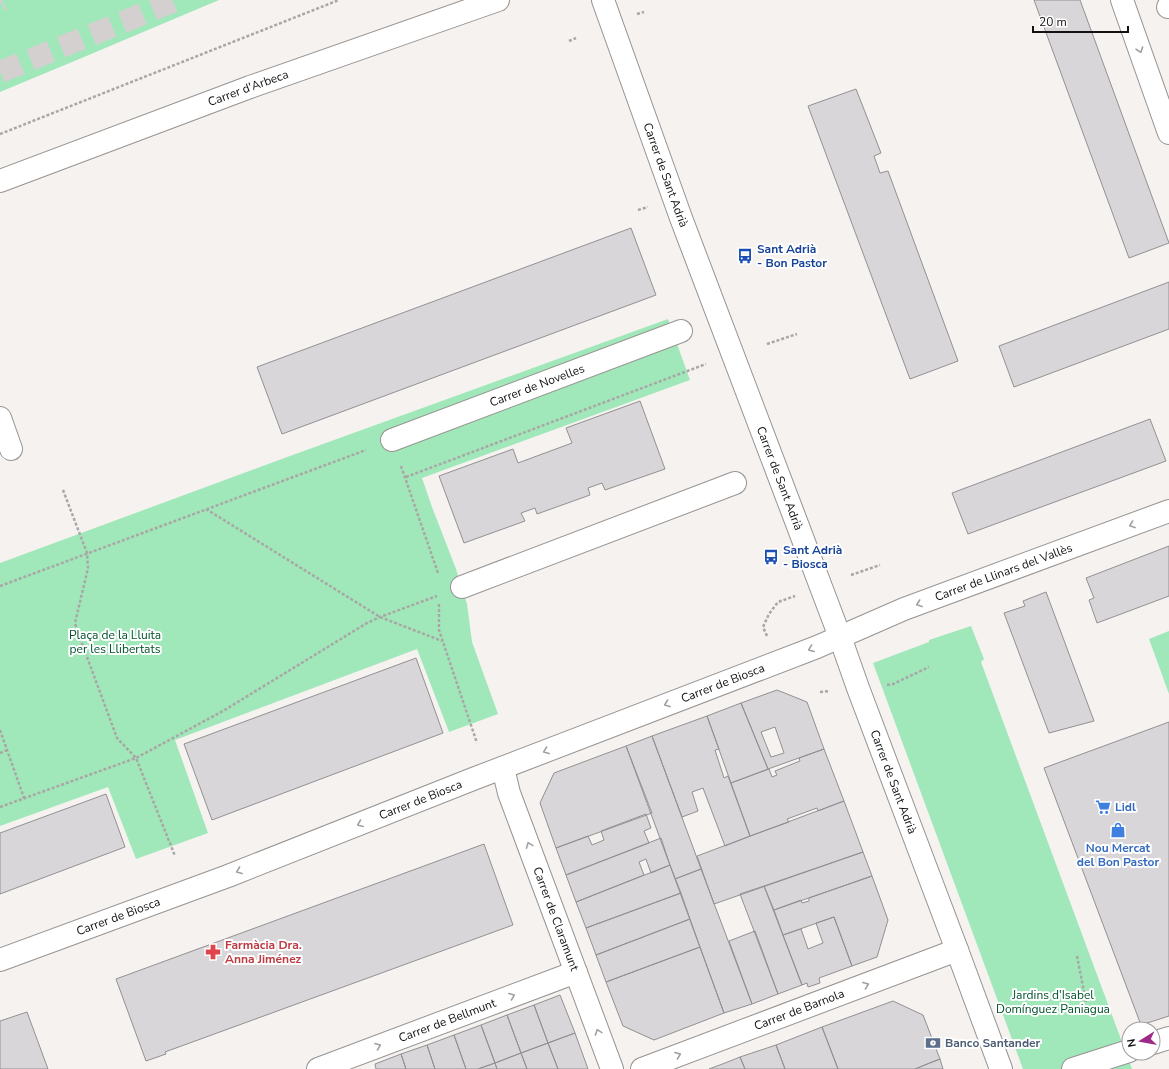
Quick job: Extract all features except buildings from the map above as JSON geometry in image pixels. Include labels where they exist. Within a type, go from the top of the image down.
[{"type":"street","name":"Carrer d'Arbeca","points":[[0,181],[250,87],[498,0]]},
{"type":"street","name":"Carrer de Sant Adrià","points":[[603,0],[684,225],[957,950],[1000,1069]]},
{"type":"street","points":[[1122,0],[1169,133]]},
{"type":"street","name":"Carrer de Novelles","points":[[392,440],[681,331]]},
{"type":"street","points":[[0,418],[11,449]]},
{"type":"street","points":[[462,587],[735,483]]},
{"type":"street","name":"Carrer de Llinars del Vallès","points":[[840,638],[904,609],[1169,511]]},
{"type":"street","name":"Carrer de Biosca","points":[[0,960],[228,876],[840,638]]},
{"type":"street","name":"Carrer de Claramunt","points":[[503,768],[509,793],[612,1069]]},
{"type":"street","name":"Carrer de Barnola","points":[[642,1069],[957,950]]},
{"type":"street","name":"Carrer de Bellmunt","points":[[318,1069],[576,972]]},
{"type":"street","points":[[1073,1069],[1121,1054]]},
{"type":"path","points":[[0,134],[339,0]]},
{"type":"path","points":[[569,41],[576,38]]},
{"type":"path","points":[[767,344],[797,334]]},
{"type":"path","points":[[406,478],[708,364]]},
{"type":"path","points":[[0,586],[392,440]]},
{"type":"path","points":[[63,490],[87,553],[88,568],[75,622],[77,630],[117,738],[136,758],[175,856]]},
{"type":"path","points":[[206,509],[380,617],[442,641]]},
{"type":"path","points":[[851,575],[880,565]]},
{"type":"path","points":[[0,807],[136,758],[223,711],[367,623],[462,587]]},
{"type":"path","points":[[769,614],[778,602],[800,594]]},
{"type":"path","points":[[884,685],[893,684],[929,667]]},
{"type":"path","points":[[820,692],[832,691]]},
{"type":"path","points":[[0,730],[24,798]]},
{"type":"path","points":[[0,753],[7,750]]},
{"type":"path","points":[[1077,956],[1086,1002]]},
{"type":"green space","points":[[0,0],[219,0],[0,92]]},
{"type":"green space","name":"Plaça de la Lluita per les Llibertats","points":[[668,319],[690,380],[422,478],[456,569],[467,604],[472,642],[498,714],[449,732],[417,649],[175,740],[208,833],[136,859],[108,787],[0,826],[0,563]]},
{"type":"green space","name":"Jardins d'Isabel Domínguez Paniagua","points":[[971,626],[984,659],[981,662],[1121,1039],[1121,1061],[1129,1061],[1132,1069],[1023,1069],[873,663],[929,642],[929,640]]},
{"type":"green space","points":[[1169,631],[1169,694],[1149,639]]},
{"type":"tunnel","points":[[0,72],[177,0]]},
{"type":"place","name":"Sant Adrià - Bon Pastor","points":[[745,256]]},
{"type":"place","name":"Sant Adrià - Biosca","points":[[771,557]]},
{"type":"place","name":"Lidl","points":[[1103,807]]},
{"type":"place","name":"Nou Mercat del Bon Pastor","points":[[1118,830]]},
{"type":"place","name":"Farmàcia Dra. Anna Jiménez","points":[[213,952]]},
{"type":"place","name":"Banco Santander","points":[[933,1043]]}]
